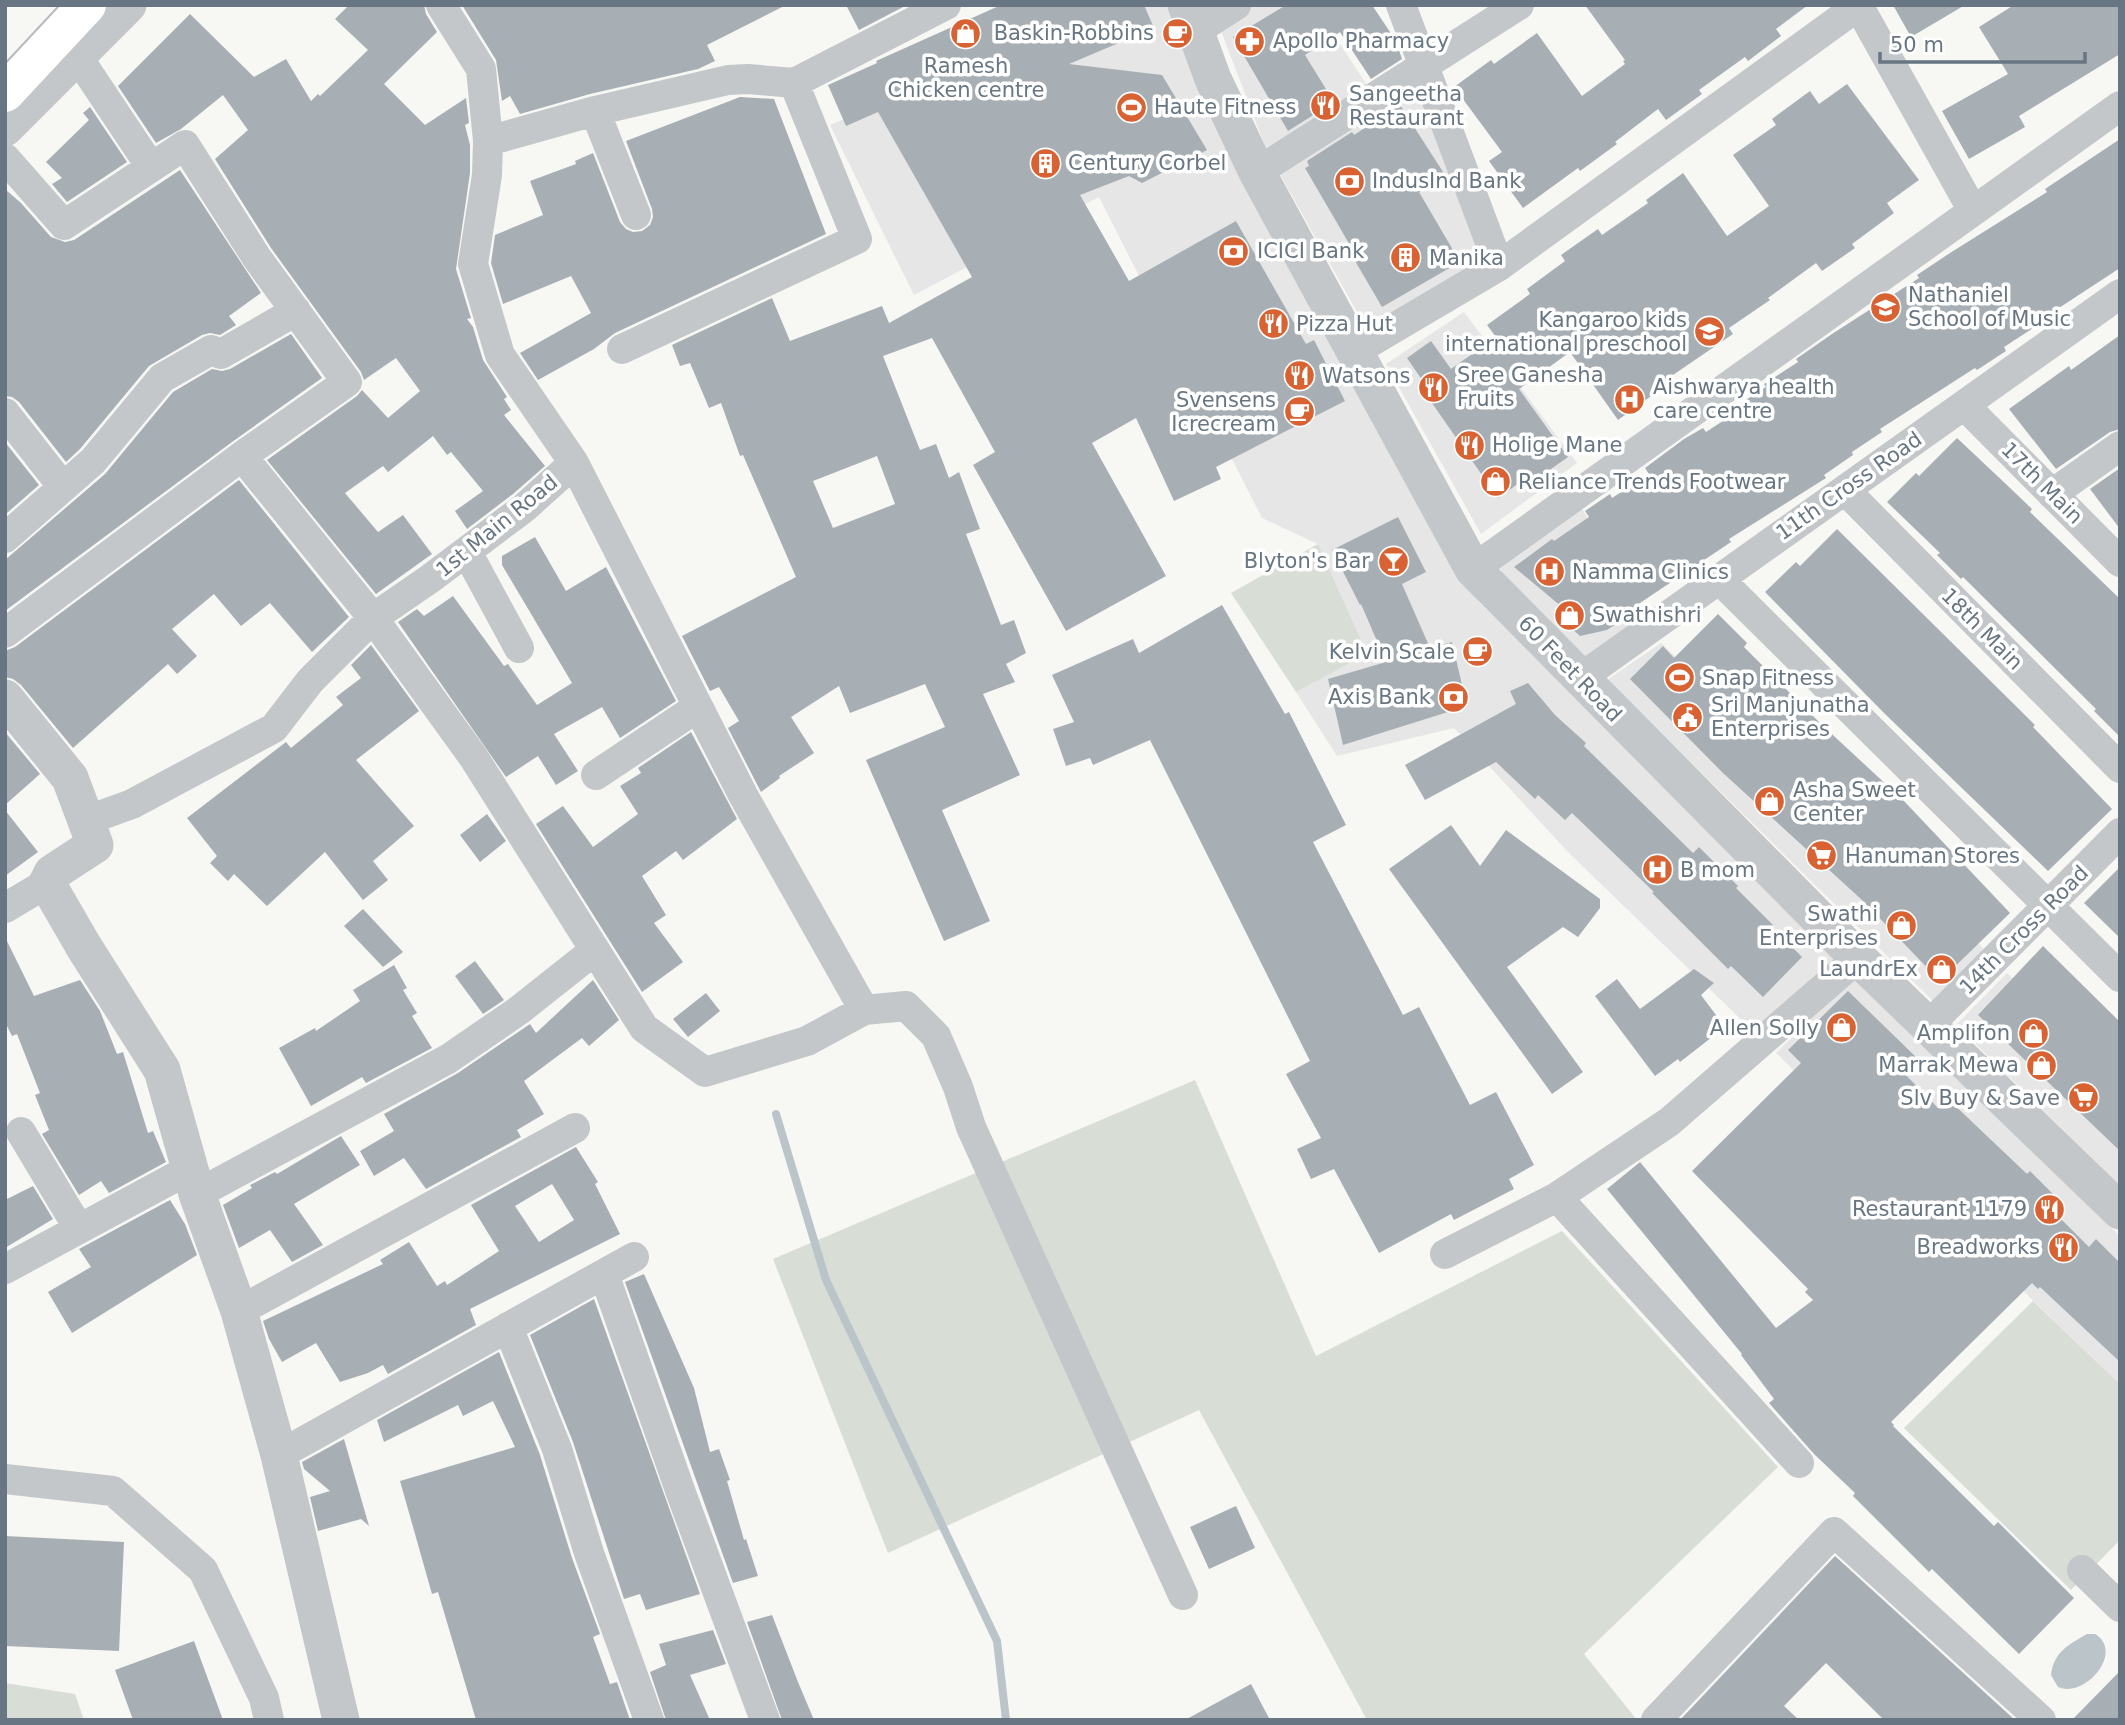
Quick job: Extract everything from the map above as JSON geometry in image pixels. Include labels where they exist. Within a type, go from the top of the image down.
[{"type":"highway","points":[[5,58],[54,5]]},
{"type":"highway","points":[[5,93],[87,5]]},
{"type":"street","points":[[5,128],[128,5]]},
{"type":"street","name":"1st Main Road","points":[[85,821],[132,804],[274,728],[310,681],[373,618],[467,552],[524,508],[574,463],[500,355],[472,264],[487,175],[488,141],[481,69],[440,5]]},
{"type":"street","points":[[488,141],[596,111],[728,80],[793,83],[946,5]]},
{"type":"street","points":[[1191,18],[1236,5]]},
{"type":"street","points":[[1401,5],[1499,266]]},
{"type":"street","points":[[1257,172],[1519,5]]},
{"type":"street","points":[[1355,351],[1499,266],[1858,6],[1973,211]]},
{"type":"street","name":"60 Feet Road","points":[[1191,18],[1213,79],[1257,172],[1473,569],[1858,958],[2120,1211]]},
{"type":"street","points":[[77,56],[151,167]]},
{"type":"street","points":[[622,349],[857,239],[793,83]]},
{"type":"street","points":[[1473,569],[2120,106]]},
{"type":"street","points":[[596,111],[636,215]]},
{"type":"street","points":[[5,158],[64,226],[185,145],[257,258],[347,382],[242,456],[5,633]]},
{"type":"street","name":"11th Cross Road","points":[[1579,678],[2120,294]]},
{"type":"street","points":[[5,538],[93,461],[162,378],[211,350],[221,354],[296,311]]},
{"type":"street","name":"17th Main","points":[[1964,405],[2120,562]]},
{"type":"street","points":[[5,414],[63,487]]},
{"type":"street","points":[[2052,495],[2120,446]]},
{"type":"street","points":[[242,456],[373,618],[474,758],[644,1028],[705,1072],[807,1041],[864,1010],[906,1006],[936,1036],[958,1087],[971,1127],[1183,1595]]},
{"type":"street","points":[[574,463],[743,795],[864,1010]]},
{"type":"street","name":"18th Main","points":[[1844,490],[2120,768]]},
{"type":"street","points":[[467,552],[519,648]]},
{"type":"street","points":[[1719,579],[2120,978]]},
{"type":"street","points":[[5,908],[47,883],[52,873],[95,845],[70,778],[7,704]]},
{"type":"street","points":[[596,775],[698,707]]},
{"type":"street","name":"14th Cross Road","points":[[1928,1026],[2120,833]]},
{"type":"street","points":[[47,883],[162,1070],[194,1181],[239,1311],[279,1455],[341,1720]]},
{"type":"street","points":[[5,1269],[79,1229],[194,1181],[448,1059],[518,1011],[595,950]]},
{"type":"street","points":[[1445,1254],[1557,1197],[1669,1122],[1858,958]]},
{"type":"street","points":[[239,1311],[575,1128]]},
{"type":"street","points":[[21,1132],[79,1229]]},
{"type":"street","points":[[1557,1197],[1799,1463]]},
{"type":"street","points":[[279,1455],[634,1257]]},
{"type":"street","points":[[604,1274],[765,1720]]},
{"type":"street","points":[[508,1327],[557,1449],[589,1553],[649,1720]]},
{"type":"street","points":[[5,1479],[113,1492],[203,1570],[264,1699],[269,1720]]},
{"type":"street","points":[[1656,1720],[1834,1532],[2041,1720]]},
{"type":"street","points":[[2082,1570],[2120,1607]]},
{"type":"shaded area","points":[[1031,5],[1174,5],[1235,165],[1480,603],[1838,958],[1753,1031],[1568,852],[1454,728],[1337,756],[1296,692],[1366,654],[1318,544],[1262,518],[1099,197],[914,295],[830,125],[943,78]]},
{"type":"shaded area","points":[[1211,5],[1315,5],[1379,104],[1419,79],[1482,260],[1366,328],[1267,151]]},
{"type":"shaded area","points":[[1464,312],[1577,463],[1481,534],[1386,364]]},
{"type":"shaded area","points":[[1581,507],[1646,617],[1585,658],[1508,582],[1497,563]]},
{"type":"shaded area","points":[[1318,544],[1367,654],[1296,692],[1231,593]]},
{"type":"shaded area","points":[[1661,643],[1984,949],[1933,1001],[1607,680]]},
{"type":"shaded area","points":[[2007,973],[2120,1085],[2120,1185],[1956,1025]]},
{"type":"shaded area","points":[[1856,975],[2120,1236],[2120,1384],[1776,1053]]},
{"type":"shaded area","points":[[1195,1080],[1316,1356],[1562,1231],[1778,1467],[1584,1654],[1637,1720],[1367,1720],[1199,1410],[888,1553],[773,1259]]},
{"type":"shaded area","points":[[2033,1301],[2120,1384],[2120,1540],[2071,1590],[1904,1428]]},
{"type":"shaded area","points":[[2087,1634],[2095,1634],[2103,1642],[2106,1652],[2104,1662],[2098,1672],[2079,1686],[2069,1689],[2058,1687],[2051,1675],[2055,1660],[2068,1646]]},
{"type":"shaded area","points":[[5,1683],[75,1694],[84,1720],[5,1720]]},
{"type":"building","points":[[349,5],[424,5],[426,14],[437,32],[384,84],[425,125],[466,98],[469,123],[465,125],[470,145],[470,173],[456,269],[471,318],[467,319],[473,327],[483,360],[507,397],[504,399],[511,410],[504,415],[545,466],[467,529],[455,511],[483,491],[451,452],[447,455],[433,436],[388,472],[383,466],[345,493],[378,532],[403,515],[432,554],[376,594],[267,460],[362,390],[388,418],[420,391],[396,358],[364,380],[361,372],[271,248],[215,159],[248,130],[223,95],[181,129],[156,143],[118,86],[190,14],[254,77],[286,59],[311,101],[318,94],[320,96],[368,50],[335,19]]},
{"type":"building","points":[[462,5],[786,5],[707,45],[715,61],[698,69],[590,94],[520,114],[510,96],[502,101],[496,60]]},
{"type":"building","points":[[846,5],[907,5],[859,30]]},
{"type":"building","points":[[1001,5],[1144,5],[1154,28],[1069,64],[1162,75],[1207,150],[1142,183],[1129,176],[1080,195],[1129,281],[1236,221],[1306,344],[1314,340],[1345,401],[1216,467],[1221,479],[1174,501],[1136,418],[1092,443],[1166,576],[1066,631],[973,465],[995,452],[932,338],[883,356],[920,450],[936,444],[949,478],[959,472],[980,529],[966,534],[1001,625],[1014,620],[1026,653],[1006,664],[1015,682],[983,694],[1020,775],[942,810],[990,921],[944,941],[866,760],[945,727],[925,684],[850,713],[839,686],[791,717],[814,753],[779,776],[780,778],[761,792],[728,728],[739,721],[719,687],[710,691],[682,636],[796,577],[743,455],[740,456],[721,403],[709,408],[690,363],[680,366],[672,345],[772,298],[790,341],[882,306],[889,323],[972,277],[878,112],[846,126],[828,85],[877,63],[876,61]],"holes":[[[877,456],[895,504],[833,528],[813,481]]]},
{"type":"building","points":[[1286,5],[1372,5],[1396,41],[1402,59],[1371,79],[1340,32],[1305,55],[1334,102],[1288,131],[1233,37]]},
{"type":"building","points":[[1585,5],[1808,5],[1776,29],[1781,36],[1748,61],[1745,57],[1699,90],[1702,94],[1666,120],[1658,109],[1615,142],[1617,144],[1580,171],[1578,168],[1523,208],[1489,161],[1502,152],[1454,87],[1491,60],[1494,64],[1537,33],[1582,96],[1625,64],[1625,60]]},
{"type":"building","points":[[1893,5],[1965,5],[1911,37]]},
{"type":"building","points":[[2014,5],[2120,5],[2120,54],[2019,116],[2025,127],[1969,159],[1942,111],[2008,74],[1979,27]]},
{"type":"building","points":[[1847,84],[1919,180],[1887,203],[1894,213],[1852,244],[1855,248],[1822,271],[1816,263],[1768,298],[1770,300],[1729,328],[1733,334],[1651,390],[1654,394],[1618,420],[1570,352],[1519,389],[1568,457],[1534,481],[1530,475],[1498,498],[1425,393],[1429,390],[1407,358],[1431,341],[1451,369],[1496,337],[1487,325],[1530,294],[1527,289],[1565,261],[1561,255],[1598,229],[1602,235],[1648,203],[1646,200],[1683,173],[1727,236],[1769,206],[1733,155],[1776,125],[1772,119],[1810,91],[1819,104]]},
{"type":"building","points":[[740,97],[774,99],[826,234],[615,333],[594,349],[538,380],[520,353],[591,313],[571,276],[503,304],[491,263],[495,235],[543,215],[530,181],[576,164],[575,161],[593,153],[620,222],[633,232],[642,231],[650,225],[652,209],[626,141]]},
{"type":"building","points":[[1400,105],[1445,175],[1419,192],[1460,262],[1382,307],[1351,254],[1354,252],[1305,168],[1309,166],[1307,161]]},
{"type":"building","points":[[90,107],[127,162],[67,202],[52,184],[62,178],[46,162],[89,120],[83,113]]},
{"type":"building","points":[[2120,139],[2120,268],[2036,323],[2038,325],[2004,347],[2006,351],[1880,429],[1882,432],[1824,475],[1826,478],[1729,539],[1731,542],[1637,605],[1639,609],[1607,630],[1580,636],[1555,613],[1562,607],[1514,567],[1552,539],[1554,541],[1589,517],[1585,511],[1610,494],[1612,498],[1649,474],[1645,468],[1684,439],[1703,428],[1706,432],[1741,409],[1738,405],[1798,362],[1796,359],[1919,278],[1917,275],[1950,253],[2047,192],[2045,189]]},
{"type":"building","points":[[180,170],[261,293],[229,316],[236,325],[220,335],[202,335],[149,366],[66,462],[19,402],[5,396],[5,189],[51,237],[65,242],[74,240]]},
{"type":"building","points":[[291,334],[322,378],[5,611],[5,560],[105,474],[173,392],[212,369],[230,369]]},
{"type":"building","points":[[2120,335],[2120,429],[2110,432],[2056,469],[2009,409],[2069,366],[2071,370]]},
{"type":"building","points":[[1957,438],[2032,509],[2030,512],[2120,599],[2120,737],[2094,711],[2096,709],[1963,577],[1961,579],[1937,555],[1940,553],[1887,502],[1916,473],[1919,476]]},
{"type":"building","points":[[5,442],[39,485],[7,513],[5,511]]},
{"type":"building","points":[[2120,468],[2120,529],[2090,489]]},
{"type":"building","points":[[239,480],[349,617],[312,652],[270,603],[241,626],[214,594],[172,629],[197,656],[177,674],[168,664],[73,748],[21,685],[5,677],[5,651],[15,647]]},
{"type":"building","points":[[1398,517],[1426,572],[1402,584],[1430,648],[1452,642],[1467,706],[1343,745],[1328,679],[1386,662],[1361,604],[1332,550]]},
{"type":"building","points":[[1837,529],[2035,725],[2033,727],[2112,809],[2048,871],[1885,714],[1765,592],[1796,562],[1800,566]]},
{"type":"building","points":[[535,537],[566,591],[606,567],[676,701],[620,738],[602,707],[554,734],[578,771],[556,785],[538,756],[506,777],[398,622],[417,609],[424,616],[453,596],[504,666],[508,664],[537,705],[572,683],[502,565],[502,556]]},
{"type":"building","points":[[1222,605],[1285,714],[1289,712],[1346,825],[1313,842],[1403,1015],[1419,1007],[1470,1105],[1496,1092],[1534,1165],[1509,1179],[1514,1189],[1454,1220],[1451,1214],[1379,1253],[1334,1169],[1311,1179],[1297,1149],[1321,1138],[1286,1074],[1310,1061],[1150,740],[1093,765],[1090,758],[1066,766],[1053,729],[1074,722],[1052,675],[1133,639],[1139,653]]},
{"type":"building","points":[[1718,614],[1747,643],[1744,647],[1904,801],[2010,913],[1940,981],[1862,900],[1723,773],[1630,679],[1663,646],[1674,658]]},
{"type":"building","points":[[371,645],[419,711],[356,760],[414,826],[373,861],[388,880],[363,900],[325,852],[267,906],[234,874],[228,881],[210,863],[217,856],[187,818],[286,742],[291,748],[343,705],[336,697],[361,678],[351,665]]},
{"type":"building","points":[[1528,683],[1555,715],[1586,743],[1584,746],[1693,853],[1699,847],[1738,886],[1736,888],[1802,957],[1763,997],[1731,966],[1728,969],[1652,893],[1654,892],[1572,813],[1565,820],[1538,795],[1535,799],[1496,762],[1425,800],[1405,765],[1516,704],[1510,691]]},
{"type":"building","points":[[5,732],[40,774],[5,805]]},
{"type":"building","points":[[691,732],[737,819],[683,860],[676,851],[642,876],[666,915],[654,923],[683,962],[642,992],[536,824],[563,806],[593,847],[638,814],[620,786],[641,773],[638,768]]},
{"type":"building","points":[[5,810],[38,852],[5,876]]},
{"type":"building","points":[[487,814],[506,841],[480,862],[460,835]]},
{"type":"building","points":[[1451,825],[1480,866],[1506,830],[1600,899],[1600,908],[1578,937],[1563,927],[1507,967],[1583,1072],[1552,1094],[1389,869]]},
{"type":"building","points":[[2120,867],[2120,938],[2084,903]]},
{"type":"building","points":[[363,909],[403,952],[383,967],[344,926]]},
{"type":"building","points":[[5,937],[34,996],[80,980],[100,1011],[117,1054],[123,1052],[148,1133],[153,1131],[166,1162],[109,1193],[101,1181],[79,1195],[42,1134],[49,1130],[35,1095],[40,1093],[17,1034],[12,1036],[5,1022]]},
{"type":"building","points":[[2043,946],[2120,1022],[2120,1151],[1978,1015]]},
{"type":"building","points":[[475,961],[504,1000],[483,1014],[455,976]]},
{"type":"building","points":[[394,965],[407,988],[403,990],[417,1013],[412,1016],[432,1048],[366,1083],[362,1077],[311,1106],[279,1048],[315,1028],[316,1031],[360,1001],[353,990]]},
{"type":"building","points":[[1694,969],[1714,983],[1701,995],[1725,1027],[1680,1062],[1678,1059],[1655,1076],[1595,996],[1617,979],[1640,1009]]},
{"type":"building","points":[[593,980],[619,1020],[589,1046],[582,1038],[524,1081],[544,1114],[517,1130],[521,1137],[426,1189],[404,1158],[374,1176],[360,1151],[394,1131],[384,1114],[458,1073],[530,1024],[536,1033]]},
{"type":"building","points":[[1848,991],[1916,1057],[1902,1071],[1938,1108],[1948,1099],[2027,1174],[2030,1171],[2064,1205],[2055,1213],[2089,1247],[2096,1239],[2120,1263],[2120,1362],[2040,1287],[2038,1289],[2032,1283],[1891,1422],[1994,1526],[1998,1522],[2074,1598],[2019,1654],[1932,1569],[1929,1572],[1853,1496],[1855,1493],[1814,1454],[1769,1403],[1774,1399],[1742,1354],[1607,1189],[1640,1162],[1776,1328],[1813,1300],[1805,1292],[1808,1289],[1692,1171],[1801,1063],[1788,1050]]},
{"type":"building","points":[[706,993],[720,1011],[688,1037],[673,1019]]},
{"type":"building","points":[[341,1136],[360,1165],[294,1204],[323,1245],[292,1262],[270,1230],[239,1248],[223,1205],[252,1188],[250,1185],[275,1172],[277,1174]]},
{"type":"building","points":[[576,1147],[598,1182],[595,1184],[620,1234],[470,1309],[476,1325],[388,1374],[383,1365],[340,1382],[316,1343],[282,1362],[269,1339],[263,1321],[383,1264],[380,1260],[409,1242],[437,1286],[445,1281],[447,1285],[499,1251],[471,1205]],"holes":[[[552,1184],[574,1220],[539,1242],[515,1206]]]},
{"type":"building","points":[[33,1186],[53,1219],[5,1248],[5,1200]]},
{"type":"building","points":[[170,1200],[185,1224],[197,1255],[72,1333],[48,1292],[91,1267],[79,1249]]},
{"type":"building","points":[[644,1274],[694,1388],[710,1452],[719,1449],[730,1480],[727,1481],[744,1540],[746,1539],[758,1576],[733,1583],[625,1282]]},
{"type":"building","points":[[594,1299],[700,1594],[646,1610],[640,1594],[624,1599],[573,1442],[530,1335]]},
{"type":"building","points":[[499,1352],[540,1455],[572,1558],[600,1634],[593,1637],[610,1684],[617,1682],[630,1720],[476,1720],[438,1592],[432,1594],[400,1481],[515,1447],[493,1401],[463,1416],[458,1405],[384,1442],[377,1420]]},
{"type":"building","points":[[344,1439],[369,1526],[361,1519],[318,1531],[310,1497],[330,1491],[304,1469],[302,1462]]},
{"type":"building","points":[[1236,1506],[1255,1548],[1209,1569],[1190,1527]]},
{"type":"building","points":[[5,1536],[124,1542],[119,1651],[5,1646]]},
{"type":"building","points":[[1835,1556],[2015,1720],[1884,1720],[1826,1663],[1784,1706],[1799,1720],[1680,1720]]},
{"type":"building","points":[[772,1615],[814,1720],[782,1720],[747,1622]]},
{"type":"building","points":[[713,1630],[726,1664],[690,1675],[710,1720],[666,1720],[650,1672],[666,1665],[659,1644]]},
{"type":"building","points":[[194,1641],[223,1720],[133,1720],[115,1670]]},
{"type":"building","points":[[2120,1671],[2120,1720],[2072,1720]]},
{"type":"building","points":[[1251,1684],[1270,1720],[1185,1720]]},
{"type":"waterway","points":[[776,1114],[826,1280],[997,1641],[1006,1720]]},
{"type":"place","name":"Baskin-Robbins","points":[[1177,33]]},
{"type":"place","name":"Ramesh Chicken centre","points":[[966,34]]},
{"type":"place","name":"Apollo Pharmacy","points":[[1250,41]]},
{"type":"place","name":"Sangeetha Restaurant","points":[[1326,106]]},
{"type":"place","name":"Haute Fitness","points":[[1131,107]]},
{"type":"place","name":"Century Corbel","points":[[1045,163]]},
{"type":"place","name":"IndusInd Bank","points":[[1349,181]]},
{"type":"place","name":"ICICI Bank","points":[[1234,251]]},
{"type":"place","name":"Manika","points":[[1406,258]]},
{"type":"place","name":"Nathaniel School of Music","points":[[1885,307]]},
{"type":"place","name":"Pizza Hut","points":[[1273,324]]},
{"type":"place","name":"Kangaroo kids international preschool","points":[[1710,332]]},
{"type":"place","name":"Watsons","points":[[1299,376]]},
{"type":"place","name":"Sree Ganesha Fruits","points":[[1434,387]]},
{"type":"place","name":"Aishwarya health care centre","points":[[1630,399]]},
{"type":"place","name":"Svensens Icrecream","points":[[1299,412]]},
{"type":"place","name":"Holige Mane","points":[[1469,445]]},
{"type":"place","name":"Reliance Trends Footwear","points":[[1495,482]]},
{"type":"place","name":"Blyton's Bar","points":[[1393,561]]},
{"type":"place","name":"Namma Clinics","points":[[1549,572]]},
{"type":"place","name":"Swathishri","points":[[1569,615]]},
{"type":"place","name":"Kelvin Scale","points":[[1478,652]]},
{"type":"place","name":"Snap Fitness","points":[[1679,678]]},
{"type":"place","name":"Axis Bank","points":[[1454,697]]},
{"type":"place","name":"Sri Manjunatha Enterprises","points":[[1688,717]]},
{"type":"place","name":"Asha Sweet Center","points":[[1770,802]]},
{"type":"place","name":"Hanuman Stores","points":[[1822,856]]},
{"type":"place","name":"B mom","points":[[1657,870]]},
{"type":"place","name":"Swathi Enterprises","points":[[1901,926]]},
{"type":"place","name":"LaundrEx","points":[[1941,969]]},
{"type":"place","name":"Allen Solly","points":[[1842,1028]]},
{"type":"place","name":"Amplifon","points":[[2033,1033]]},
{"type":"place","name":"Marrak Mewa","points":[[2042,1065]]},
{"type":"place","name":"Slv Buy & Save","points":[[2083,1098]]},
{"type":"place","name":"Restaurant 1179","points":[[2050,1209]]},
{"type":"place","name":"Breadworks","points":[[2063,1247]]}]
